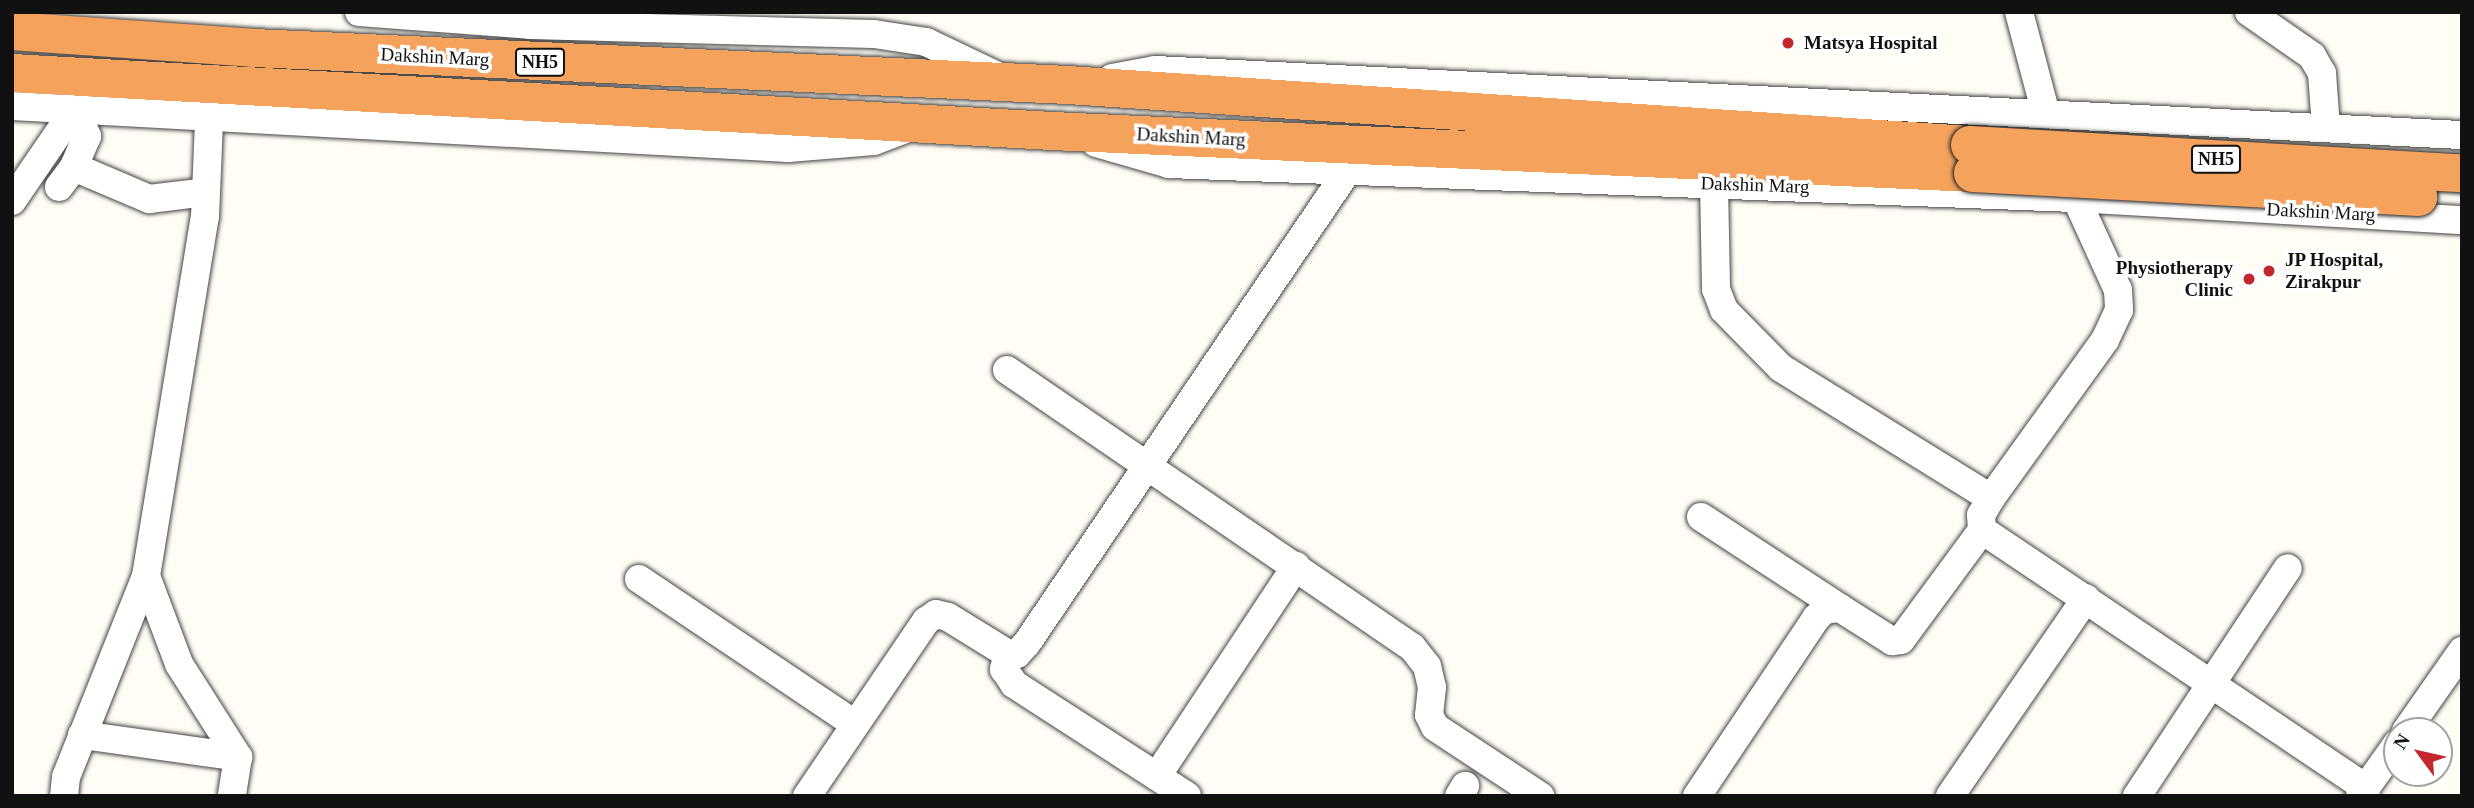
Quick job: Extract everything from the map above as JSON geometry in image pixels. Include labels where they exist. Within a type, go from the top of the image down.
[{"type":"highway","name":"Dakshin Marg","points":[[12,32],[103,25],[750,73],[1068,85],[2462,200]]},
{"type":"highway","name":"Dakshin Marg","points":[[16,83],[210,100],[920,123],[1052,131],[2462,173]]},
{"type":"street","points":[[359,12],[533,19],[834,22],[926,41],[968,58],[1012,83]]},
{"type":"street","points":[[2019,12],[2046,114]]},
{"type":"street","points":[[2249,12],[2312,56],[2322,73],[2309,211]]},
{"type":"street","points":[[750,73],[752,20]]},
{"type":"street","points":[[834,22],[836,76]]},
{"type":"street","name":"Dakshin Marg","points":[[1068,85],[1155,70],[2462,135]]},
{"type":"street","points":[[16,83],[75,110],[210,100],[206,192],[146,576],[66,777],[64,796]]},
{"type":"street","points":[[75,110],[87,135],[67,177],[149,200],[206,192]]},
{"type":"street","points":[[12,201],[75,110]]},
{"type":"street","name":"Dakshin Marg","points":[[1052,131],[1169,164],[2077,198],[2462,220]]},
{"type":"street","points":[[807,796],[926,621],[936,614],[948,617],[1008,654],[1017,653],[1027,643],[1147,462],[1348,170]]},
{"type":"street","points":[[1714,183],[1716,289],[1724,310],[1781,368],[1991,498]]},
{"type":"street","points":[[1701,517],[1892,641],[1901,640],[1982,530],[1981,515],[1991,498],[2105,340],[2119,310],[2118,290],[2077,198]]},
{"type":"street","points":[[1007,370],[1147,462],[1412,647],[1427,666],[1432,687],[1429,715],[1435,727],[1540,796]]},
{"type":"street","points":[[1982,530],[2086,597],[2363,792],[2383,764]]},
{"type":"street","points":[[1157,776],[1296,566]]},
{"type":"street","points":[[2137,796],[2288,568]]},
{"type":"street","points":[[146,576],[179,664],[238,757],[232,796]]},
{"type":"street","points":[[639,579],[855,724]]},
{"type":"street","points":[[1951,796],[2086,597]]},
{"type":"street","points":[[1697,796],[1816,618],[1825,610],[1840,608]]},
{"type":"street","points":[[2416,717],[2462,651]]},
{"type":"street","points":[[1008,654],[1004,668],[1014,684],[1187,796]]},
{"type":"street","points":[[82,735],[238,757]]},
{"type":"place","name":"Matsya Hospital","points":[[1788,43]]},
{"type":"place","name":"JP Hospital, Zirakpur","points":[[2269,271]]},
{"type":"place","name":"Physiotherapy Clinic","points":[[2249,279]]}]
